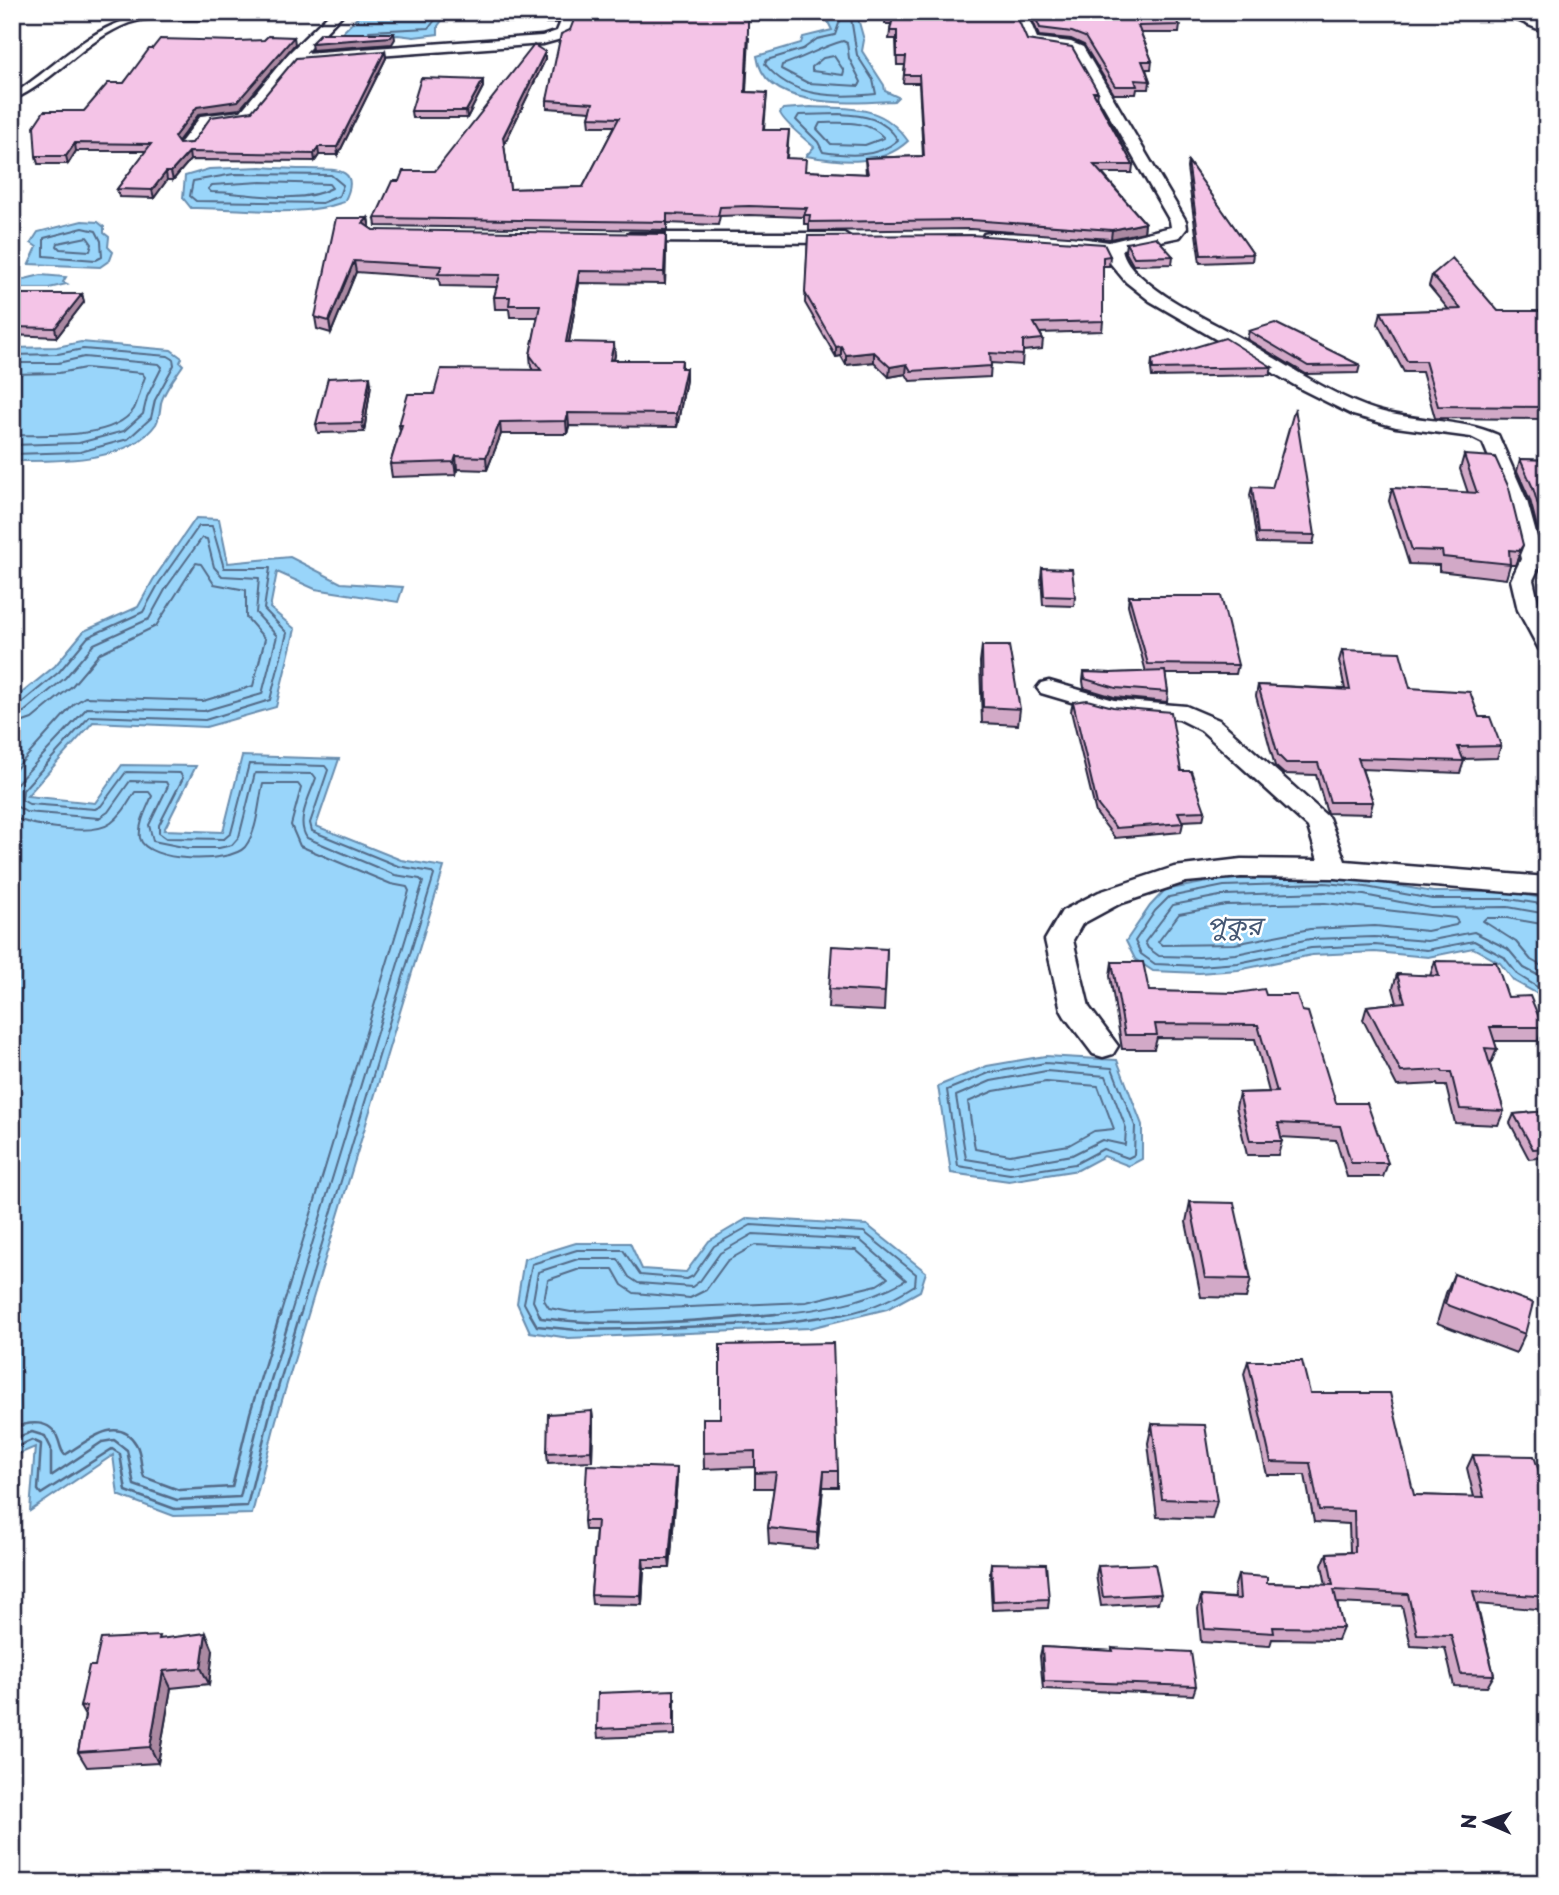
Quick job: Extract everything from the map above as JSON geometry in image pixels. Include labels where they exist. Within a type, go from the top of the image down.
[{"type":"street","points":[[186,146],[201,122],[209,118],[236,118],[246,114],[292,58],[339,12]]},
{"type":"street","points":[[292,58],[544,40],[563,34],[572,12]]},
{"type":"street","points":[[977,238],[1051,239],[1113,247],[1123,242],[1174,233],[1179,228],[1178,220],[1077,50],[1071,46],[1032,42],[1019,12]]},
{"type":"street","points":[[1505,12],[1547,29]]},
{"type":"street","points":[[618,237],[867,238]]},
{"type":"street","points":[[1113,247],[1115,258],[1156,297],[1245,351],[1360,411],[1475,432],[1491,439],[1517,501],[1532,559],[1522,580],[1529,610],[1547,643]]},
{"type":"street","points":[[1049,688],[1112,707],[1186,713],[1210,725],[1303,805],[1320,824],[1334,869]]},
{"type":"street","points":[[1103,1046],[1075,1010],[1059,940],[1072,918],[1110,898],[1183,873],[1241,868],[1394,872],[1547,886]]},
{"type":"lane","points":[[12,98],[102,34],[130,21],[171,14],[232,12]]},
{"type":"water","points":[[358,12],[448,12],[438,26],[438,34],[367,38],[341,34],[358,17]]},
{"type":"water","points":[[842,12],[857,15],[864,40],[862,51],[884,85],[885,91],[898,97],[894,101],[857,103],[813,100],[776,87],[763,74],[757,56],[801,43],[803,37],[832,30],[828,22]]},
{"type":"water","points":[[811,107],[866,111],[888,120],[908,141],[873,159],[846,161],[806,156],[814,147],[790,126],[780,113],[783,109]]},
{"type":"water","points":[[261,167],[341,172],[347,175],[350,181],[349,190],[344,202],[288,211],[191,208],[183,198],[185,176],[209,169]]},
{"type":"water","points":[[82,221],[98,222],[104,227],[104,233],[109,237],[108,247],[113,252],[110,260],[100,267],[29,264],[37,247],[31,243],[38,232]]},
{"type":"water","points":[[41,275],[66,277],[63,282],[67,284],[49,288],[12,288],[12,282]]},
{"type":"water","points":[[81,342],[171,350],[182,358],[180,362],[183,365],[165,393],[156,424],[144,437],[128,447],[110,453],[70,460],[12,461],[12,348],[57,347]]},
{"type":"water","points":[[196,518],[219,519],[228,563],[290,557],[341,583],[403,587],[398,602],[315,589],[277,572],[270,608],[295,629],[276,707],[206,727],[93,722],[27,796],[95,803],[122,765],[196,766],[164,830],[223,832],[242,756],[339,759],[316,826],[401,860],[444,867],[276,1420],[252,1514],[174,1516],[118,1495],[113,1455],[30,1511],[35,1447],[12,1457],[12,701],[55,666],[84,631],[138,607],[153,580]]},
{"type":"water","name":"পুকুর","points":[[1325,876],[1367,880],[1433,892],[1509,892],[1547,899],[1547,1004],[1538,994],[1514,981],[1500,963],[1473,948],[1428,957],[1375,952],[1312,955],[1238,970],[1199,973],[1153,971],[1135,959],[1126,941],[1150,906],[1165,890],[1224,879]]},
{"type":"water","points":[[1045,1056],[1117,1060],[1142,1125],[1142,1159],[1129,1166],[1104,1156],[1078,1170],[1009,1181],[951,1173],[938,1086],[987,1066]]},
{"type":"water","points":[[748,1218],[867,1225],[926,1272],[920,1291],[887,1309],[810,1328],[569,1338],[530,1332],[517,1303],[524,1259],[576,1243],[630,1243],[642,1269],[686,1272],[709,1241]]},
{"type":"building","points":[[559,12],[557,15],[503,14]]},
{"type":"building","points":[[577,12],[748,12],[745,92],[767,93],[763,130],[789,130],[786,158],[806,159],[805,171],[868,174],[865,158],[924,156],[919,75],[904,75],[906,57],[897,57],[897,31],[890,31],[893,17],[885,17],[886,12],[1015,12],[1027,40],[1072,47],[1098,92],[1093,92],[1133,165],[1094,165],[1145,223],[1112,230],[971,220],[809,222],[810,215],[804,215],[807,208],[749,206],[720,207],[718,216],[667,214],[667,222],[375,218],[392,181],[399,181],[403,171],[435,171],[534,45],[545,52],[503,137],[510,189],[583,187],[619,118],[589,117],[593,103],[547,100],[561,34],[570,30]]},
{"type":"building","points":[[1033,12],[1167,12],[1180,25],[1138,26],[1152,61],[1142,61],[1150,81],[1135,80],[1137,86],[1115,86],[1085,37],[1072,32],[1040,28]]},
{"type":"building","points":[[321,33],[394,33],[391,37],[311,43]]},
{"type":"building","points":[[268,36],[294,37],[238,101],[197,107],[174,137],[179,144],[192,143],[211,117],[252,111],[296,58],[385,51],[337,147],[318,147],[314,154],[189,152],[171,172],[166,172],[152,190],[117,189],[151,144],[75,143],[66,156],[36,156],[34,126],[44,111],[84,111],[108,83],[124,83],[149,49],[160,39],[237,41],[264,40]]},
{"type":"building","points":[[421,78],[483,80],[466,111],[411,111]]},
{"type":"building","points":[[1188,161],[1242,238],[1253,254],[1201,255]]},
{"type":"building","points":[[336,218],[368,218],[363,223],[373,230],[666,234],[664,272],[579,271],[566,342],[614,343],[610,360],[682,360],[681,368],[686,368],[676,414],[568,413],[566,421],[500,422],[486,457],[456,456],[454,462],[390,464],[408,394],[434,394],[441,369],[541,370],[530,355],[540,305],[509,305],[510,297],[494,297],[500,275],[438,274],[442,266],[354,261],[329,321],[315,317]]},
{"type":"building","points":[[971,235],[1104,244],[1110,256],[1103,257],[1103,321],[1034,323],[1043,339],[1023,341],[1023,355],[990,353],[991,366],[911,371],[907,364],[890,367],[874,352],[846,355],[841,346],[836,347],[805,293],[808,236]]},
{"type":"building","points":[[1156,237],[1173,256],[1134,257],[1126,243]]},
{"type":"building","points":[[1452,258],[1498,311],[1547,311],[1547,407],[1438,406],[1425,361],[1407,361],[1381,312],[1461,309],[1432,275]]},
{"type":"building","points":[[12,294],[82,294],[55,328],[12,327]]},
{"type":"building","points":[[1275,323],[1360,365],[1308,366],[1249,331]]},
{"type":"building","points":[[1225,338],[1272,367],[1153,369],[1152,360]]},
{"type":"building","points":[[370,376],[362,423],[316,424],[328,378]]},
{"type":"building","points":[[1295,408],[1315,535],[1258,534],[1252,487],[1272,488]]},
{"type":"building","points":[[1464,455],[1495,457],[1509,488],[1523,545],[1519,551],[1509,550],[1510,564],[1443,557],[1442,551],[1412,550],[1392,488],[1477,493]]},
{"type":"building","points":[[1520,459],[1547,460],[1547,536],[1533,488]]},
{"type":"building","points":[[1042,568],[1072,569],[1075,597],[1044,596]]},
{"type":"building","points":[[1129,596],[1221,596],[1238,665],[1148,664]]},
{"type":"building","points":[[982,646],[1009,646],[1020,709],[983,707]]},
{"type":"building","points":[[1342,650],[1400,652],[1410,688],[1470,692],[1479,717],[1490,717],[1501,746],[1458,747],[1464,761],[1358,758],[1373,802],[1330,802],[1318,763],[1286,763],[1278,755],[1258,685],[1350,690]]},
{"type":"building","points":[[1165,671],[1168,692],[1116,688],[1085,679],[1084,672],[1111,673]]},
{"type":"building","points":[[1087,700],[1113,707],[1171,712],[1181,771],[1191,771],[1205,811],[1178,812],[1183,823],[1116,828],[1097,804],[1073,702]]},
{"type":"building","points":[[832,946],[887,949],[885,992],[829,989]]},
{"type":"building","points":[[1435,961],[1496,962],[1508,997],[1530,996],[1543,1027],[1490,1027],[1497,1049],[1485,1048],[1504,1111],[1460,1109],[1451,1072],[1401,1072],[1367,1006],[1405,1002],[1397,974],[1439,976]]},
{"type":"building","points":[[1112,962],[1143,962],[1149,991],[1237,993],[1264,989],[1266,995],[1297,995],[1302,1011],[1308,1012],[1336,1103],[1367,1103],[1388,1163],[1351,1163],[1340,1126],[1278,1123],[1282,1141],[1250,1141],[1239,1093],[1277,1092],[1258,1025],[1155,1024],[1157,1035],[1125,1035]]},
{"type":"building","points":[[1547,1111],[1547,1148],[1533,1149],[1514,1114]]},
{"type":"building","points":[[1190,1202],[1234,1203],[1251,1279],[1205,1278]]},
{"type":"building","points":[[1454,1274],[1533,1303],[1525,1334],[1445,1304]]},
{"type":"building","points":[[833,1343],[838,1471],[824,1471],[817,1533],[768,1528],[776,1472],[755,1473],[755,1451],[703,1453],[703,1418],[720,1418],[720,1345]]},
{"type":"building","points":[[1248,1361],[1302,1361],[1310,1393],[1390,1393],[1414,1495],[1484,1497],[1473,1455],[1534,1456],[1547,1496],[1547,1597],[1473,1591],[1494,1675],[1461,1674],[1451,1635],[1417,1634],[1408,1594],[1334,1590],[1343,1628],[1273,1627],[1274,1633],[1205,1629],[1201,1596],[1240,1599],[1238,1575],[1267,1577],[1267,1583],[1333,1585],[1327,1553],[1355,1552],[1354,1511],[1319,1510],[1310,1463],[1271,1462]]},
{"type":"building","points":[[592,1411],[591,1451],[547,1453],[548,1414]]},
{"type":"building","points":[[1152,1424],[1205,1425],[1217,1501],[1162,1499]]},
{"type":"building","points":[[587,1465],[677,1468],[669,1559],[643,1559],[641,1596],[591,1595],[597,1521],[584,1521]]},
{"type":"building","points":[[991,1563],[1046,1564],[1049,1599],[993,1601]]},
{"type":"building","points":[[1155,1564],[1161,1594],[1103,1597],[1098,1566]]},
{"type":"building","points":[[206,1633],[201,1668],[163,1671],[150,1747],[78,1752],[87,1706],[80,1707],[89,1666],[95,1666],[101,1639],[160,1636],[159,1639]]},
{"type":"building","points":[[1042,1647],[1191,1652],[1196,1686],[1044,1681]]},
{"type":"building","points":[[674,1690],[674,1726],[597,1729],[598,1693]]}]
